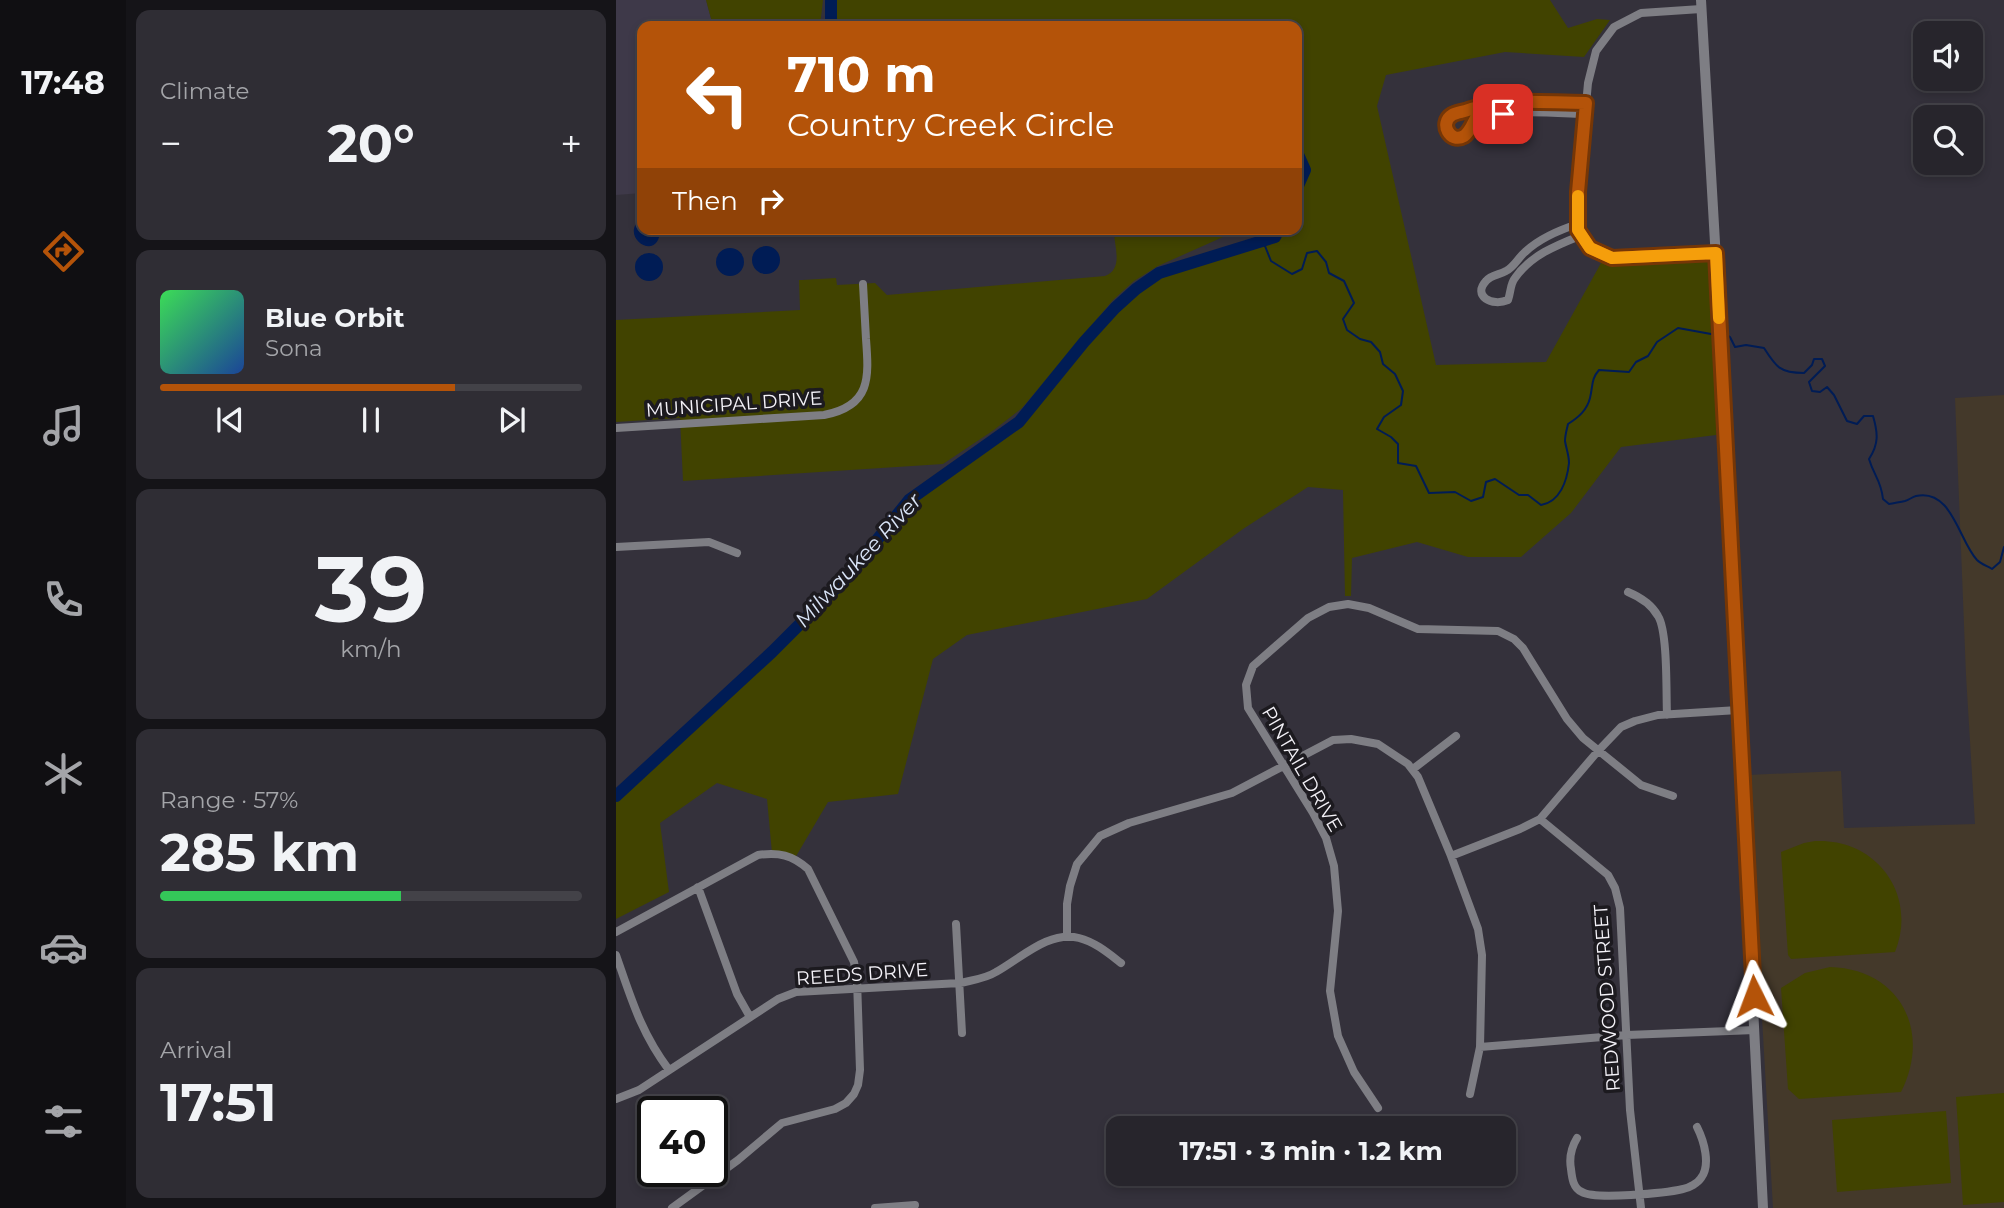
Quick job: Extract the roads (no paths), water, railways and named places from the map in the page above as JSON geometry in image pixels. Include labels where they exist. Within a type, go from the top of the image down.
[{"type":"street","points":[[1716,253],[1612,258],[1590,248],[1578,230],[1578,192],[1587,83],[1596,51],[1614,27],[1641,13],[1701,4],[1716,253],[1763,1208]]},
{"type":"street","points":[[1585,114],[1483,116],[1476,118],[1464,136],[1459,137],[1453,136],[1446,127],[1447,120],[1452,115],[1492,103],[1586,103]]},
{"type":"street","points":[[1578,224],[1543,239],[1504,273],[1489,278],[1483,284],[1482,292],[1486,300],[1501,303],[1507,299],[1516,276],[1535,259],[1547,249],[1581,235]]},
{"type":"street","name":"MUNICIPAL DRIVE","points":[[616,428],[824,415],[848,408],[860,395],[869,373],[863,284]]},
{"type":"street","points":[[616,547],[709,542],[737,553]]},
{"type":"street","points":[[1629,592],[1649,605],[1659,616],[1664,630],[1667,715]]},
{"type":"street","name":"PINTAIL DRIVE","points":[[1378,1108],[1354,1072],[1338,1036],[1331,990],[1338,911],[1334,866],[1326,838],[1313,813],[1248,708],[1246,685],[1254,666],[1308,618],[1329,607],[1348,604],[1369,608],[1418,629],[1498,631],[1514,639],[1523,648],[1567,719],[1598,751]]},
{"type":"street","points":[[1451,856],[1520,830],[1540,819],[1621,727],[1635,721],[1667,715],[1738,710]]},
{"type":"street","points":[[1413,769],[1456,736]]},
{"type":"street","points":[[1121,963],[1087,941],[1067,937],[1067,904],[1077,864],[1100,836],[1129,823],[1233,793],[1333,740],[1351,739],[1378,744],[1413,769],[1451,856],[1478,929],[1482,955],[1480,1047],[1470,1094]]},
{"type":"street","points":[[1598,751],[1641,785],[1673,796]]},
{"type":"street","name":"REDWOOD STREET","points":[[1540,819],[1600,867],[1615,888],[1620,908],[1630,1110],[1641,1208]]},
{"type":"street","points":[[616,932],[758,855],[772,853],[796,858],[808,869],[854,962],[858,989],[860,1070],[854,1094],[846,1103],[835,1109],[782,1123],[738,1160],[672,1208]]},
{"type":"street","points":[[698,887],[737,994],[750,1017]]},
{"type":"street","points":[[956,924],[962,1032]]},
{"type":"street","name":"REEDS DRIVE","points":[[616,1099],[639,1090],[778,999],[796,992],[980,979],[994,974],[1047,942],[1067,937]]},
{"type":"street","points":[[616,955],[643,1029],[669,1070]]},
{"type":"street","points":[[1480,1047],[1627,1035],[1755,1030]]},
{"type":"street","points":[[1577,1138],[1571,1147],[1570,1166],[1573,1184],[1580,1192],[1595,1197],[1639,1194],[1685,1189],[1700,1181],[1705,1169],[1703,1139],[1697,1127]]},
{"type":"street","points":[[874,1208],[915,1205]]},
{"type":"water","points":[[637,223],[637,235],[659,235],[654,245],[641,244],[636,239]]},
{"type":"water","points":[[766,246],[776,250],[780,260],[776,270],[766,274],[756,270],[752,260],[756,250]]},
{"type":"water","points":[[730,248],[740,252],[744,262],[740,272],[730,276],[720,272],[716,262],[720,252]]},
{"type":"water","points":[[649,253],[659,257],[663,267],[659,277],[649,281],[639,277],[635,267],[639,257]]},
{"type":"waterway","name":"Milwaukee River","points":[[831,0],[831,21]]},
{"type":"waterway","name":"Milwaukee River","points":[[1302,163],[1305,170],[1302,177]]},
{"type":"waterway","name":"Milwaukee River","points":[[616,796],[772,652],[848,576],[909,500],[1019,422],[1084,342],[1136,289],[1159,273],[1276,235]]},
{"type":"waterway","points":[[1263,241],[1271,261],[1292,274],[1302,269],[1307,253],[1317,251],[1326,262],[1329,273],[1344,281],[1354,303],[1343,319],[1347,330],[1360,339],[1371,342],[1380,352],[1383,364],[1395,374],[1403,391],[1401,405],[1384,417],[1377,429],[1398,444],[1398,463],[1416,466],[1429,493],[1455,492],[1471,501],[1483,497],[1486,482],[1495,479],[1519,495],[1528,495],[1541,505],[1548,503],[1558,495],[1566,477],[1569,463],[1565,441],[1568,424],[1587,406],[1596,373],[1599,370],[1629,372],[1636,362],[1648,356],[1657,342],[1678,328],[1711,334]]},
{"type":"waterway","points":[[1727,335],[1735,347],[1746,345],[1764,348],[1780,368],[1789,372],[1804,373],[1814,359],[1822,359],[1825,366],[1809,382],[1812,391],[1820,392],[1827,387],[1847,421],[1857,424],[1864,416],[1873,416],[1877,438],[1869,459],[1883,499],[1889,504],[1916,496],[1928,496],[1938,500],[1953,518],[1977,560],[1992,569],[2000,562],[2004,547]]}]
